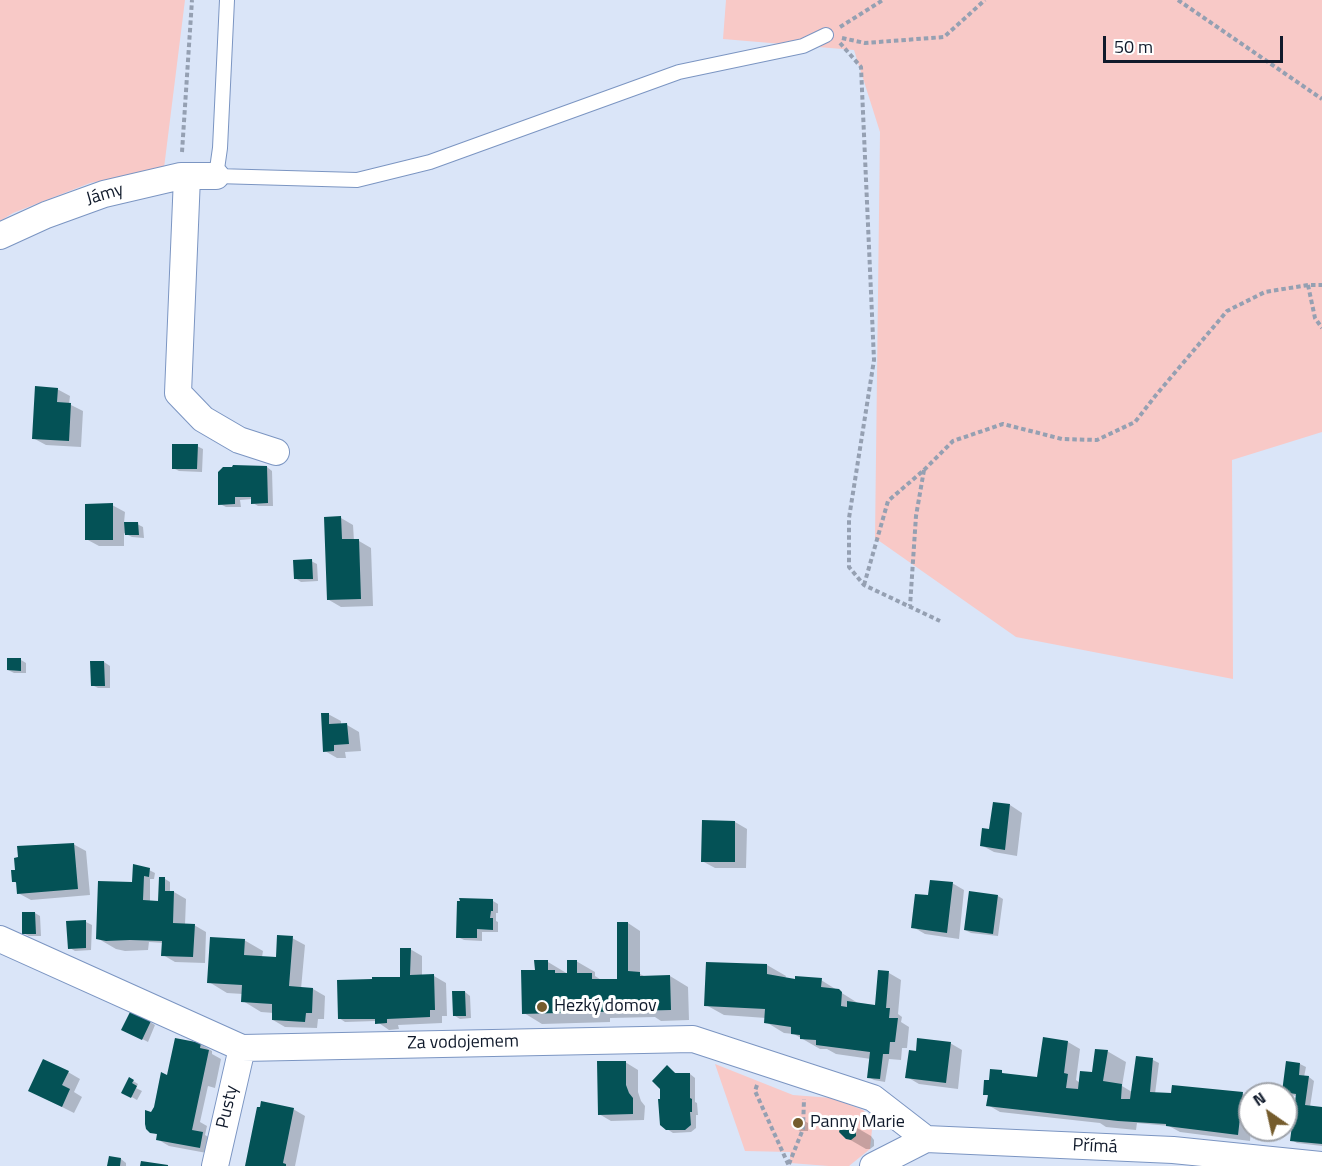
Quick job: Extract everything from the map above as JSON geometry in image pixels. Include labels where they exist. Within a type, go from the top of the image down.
[{"type":"street","name":"Jámy","points":[[0,236],[46,215],[104,194],[184,176],[216,176]]},
{"type":"street","points":[[184,176],[178,393],[203,419],[239,440],[276,452]]},
{"type":"street","name":"Za vodojemem","points":[[0,939],[242,1048],[693,1039],[873,1098],[926,1139]]},
{"type":"street","name":"Pusty","points":[[215,1166],[242,1048]]},
{"type":"street","name":"Přímá","points":[[873,1166],[926,1139],[1173,1158],[1322,1165]]},
{"type":"lane","points":[[227,0],[220,148],[216,176],[357,180],[430,162],[679,72],[802,46],[826,35]]},
{"type":"path","points":[[184,176],[192,0]]},
{"type":"path","points":[[826,35],[883,0]]},
{"type":"path","points":[[826,35],[865,43],[944,36],[985,0]]},
{"type":"path","points":[[1178,0],[1322,99]]},
{"type":"path","points":[[826,35],[841,44],[861,67],[874,360],[849,518],[849,567],[864,585],[940,621]]},
{"type":"path","points":[[1308,285],[1315,318],[1322,328]]},
{"type":"path","points":[[864,585],[888,501],[953,441],[1003,424],[1062,440],[1097,440],[1135,422],[1227,311],[1265,292],[1322,285]]},
{"type":"path","points":[[910,606],[916,516],[924,470]]},
{"type":"path","points":[[765,1062],[755,1091],[789,1165]]},
{"type":"path","points":[[789,1165],[803,1129],[805,1076]]},
{"type":"shaded area","points":[[0,0],[185,0],[164,168],[90,183],[13,213],[0,221]]},
{"type":"shaded area","points":[[726,0],[1322,0],[1322,432],[1232,460],[1233,679],[1016,637],[875,538],[880,132],[854,50],[723,39]]},
{"type":"shaded area","points":[[715,1064],[793,1095],[832,1098],[863,1110],[873,1120],[870,1149],[849,1166],[790,1163],[790,1152],[745,1151]]},
{"type":"building","points":[[35,386],[58,388],[57,402],[71,403],[69,441],[32,439]]},
{"type":"building","points":[[172,444],[198,444],[197,469],[172,469]]},
{"type":"building","points":[[267,466],[268,503],[251,504],[251,497],[235,497],[235,504],[218,505],[218,472],[223,467]]},
{"type":"building","points":[[113,503],[113,540],[85,540],[85,504]]},
{"type":"building","points":[[341,516],[342,539],[359,539],[361,599],[327,600],[324,517]]},
{"type":"building","points":[[124,522],[138,522],[139,535],[125,535]]},
{"type":"building","points":[[312,559],[313,579],[294,579],[293,560]]},
{"type":"building","points":[[7,658],[21,658],[21,671],[7,670]]},
{"type":"building","points":[[90,661],[104,661],[105,686],[91,686]]},
{"type":"building","points":[[321,713],[329,713],[329,724],[347,723],[349,744],[334,745],[334,751],[323,752]]},
{"type":"building","points":[[993,802],[1010,804],[1005,850],[980,846],[982,828],[989,829]]},
{"type":"building","points":[[702,820],[735,821],[735,862],[701,862]]},
{"type":"building","points":[[74,843],[78,889],[17,894],[16,882],[12,882],[11,870],[15,870],[14,858],[18,857],[17,846]]},
{"type":"building","points":[[133,864],[150,868],[149,877],[144,876],[143,900],[158,901],[159,877],[165,877],[165,891],[174,891],[173,923],[195,924],[193,957],[161,956],[162,941],[96,939],[98,881],[132,882]]},
{"type":"building","points":[[930,880],[953,882],[947,933],[911,928],[915,894],[928,895]]},
{"type":"building","points":[[969,891],[998,895],[993,934],[964,930]]},
{"type":"building","points":[[459,898],[493,899],[493,911],[491,911],[490,918],[493,918],[493,930],[477,929],[477,938],[456,938]]},
{"type":"building","points":[[22,912],[35,912],[36,934],[22,934]]},
{"type":"building","points":[[86,920],[86,948],[68,949],[66,921]]},
{"type":"building","points":[[617,922],[628,922],[628,971],[640,972],[640,976],[670,975],[671,1010],[522,1014],[521,970],[535,970],[534,960],[548,960],[548,970],[555,970],[555,973],[567,973],[567,960],[577,960],[577,973],[592,973],[592,979],[617,979]]},
{"type":"building","points":[[277,935],[293,936],[289,986],[313,988],[312,1013],[306,1013],[305,1022],[272,1020],[272,1004],[241,1002],[242,985],[207,983],[210,937],[245,939],[244,955],[276,957]]},
{"type":"building","points":[[400,948],[411,948],[410,975],[434,974],[435,1010],[430,1010],[430,1017],[387,1019],[387,1023],[375,1024],[375,1019],[338,1019],[337,980],[400,977]]},
{"type":"building","points":[[706,962],[767,964],[767,974],[795,979],[795,976],[822,978],[821,987],[839,989],[842,992],[841,1006],[847,1007],[847,1001],[875,1005],[878,970],[889,971],[886,1008],[890,1008],[889,1018],[898,1018],[895,1042],[890,1042],[889,1054],[883,1054],[880,1079],[867,1078],[870,1052],[816,1045],[816,1040],[800,1039],[800,1035],[791,1034],[791,1027],[764,1023],[765,1009],[704,1006]]},
{"type":"building","points":[[452,991],[465,991],[466,1016],[453,1016]]},
{"type":"building","points":[[130,1012],[151,1021],[142,1040],[121,1030]]},
{"type":"building","points":[[1043,1037],[1068,1041],[1064,1073],[1068,1074],[1066,1088],[1078,1089],[1080,1071],[1092,1072],[1095,1049],[1108,1050],[1103,1081],[1122,1084],[1121,1099],[1130,1099],[1136,1056],[1153,1058],[1150,1092],[1171,1093],[1172,1085],[1238,1092],[1238,1135],[1166,1126],[1166,1124],[986,1106],[988,1095],[983,1095],[984,1080],[989,1080],[990,1069],[1002,1070],[1002,1073],[1037,1077]]},
{"type":"building","points":[[175,1038],[201,1043],[200,1048],[209,1050],[192,1130],[203,1132],[200,1148],[156,1140],[157,1134],[150,1133],[146,1129],[145,1110],[151,1112],[154,1107],[161,1072],[167,1075]]},
{"type":"building","points":[[917,1038],[951,1042],[946,1083],[905,1078],[909,1050],[916,1051]]},
{"type":"building","points":[[43,1059],[69,1071],[62,1085],[70,1089],[62,1107],[28,1091]]},
{"type":"building","points":[[597,1061],[626,1061],[626,1085],[633,1098],[633,1114],[598,1115]]},
{"type":"building","points":[[1286,1061],[1300,1063],[1299,1075],[1309,1076],[1305,1105],[1322,1107],[1322,1144],[1298,1142],[1298,1082],[1283,1082]]},
{"type":"building","points":[[667,1065],[675,1073],[690,1073],[691,1125],[685,1130],[666,1130],[660,1125],[658,1099],[660,1099],[660,1089],[652,1081]]},
{"type":"building","points":[[129,1077],[137,1086],[131,1098],[121,1093]]},
{"type":"building","points":[[261,1101],[294,1108],[283,1163],[286,1166],[245,1166],[257,1107],[260,1107]]},
{"type":"building","name":"Panny Marie","points":[[803,1118],[803,1129],[793,1128],[794,1119]]},
{"type":"building","points":[[853,1123],[856,1128],[856,1136],[851,1140],[846,1139],[839,1132],[840,1128]]},
{"type":"building","points":[[109,1156],[121,1158],[120,1166],[107,1166]]},
{"type":"building","points":[[141,1161],[168,1165],[168,1166],[140,1166]]},
{"type":"place","name":"Hezký domov","points":[[542,1007]]},
{"type":"place","name":"Panny Marie","points":[[798,1123]]}]
